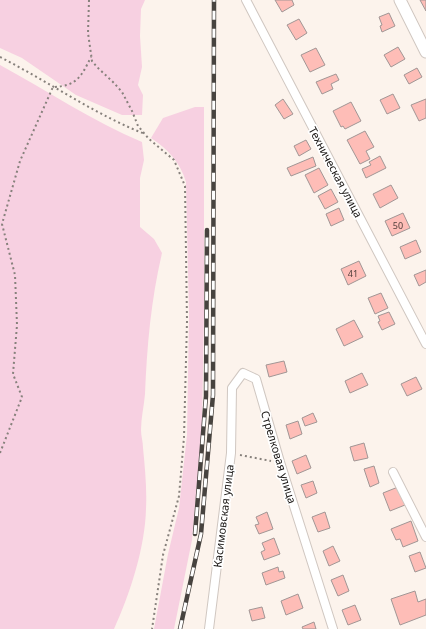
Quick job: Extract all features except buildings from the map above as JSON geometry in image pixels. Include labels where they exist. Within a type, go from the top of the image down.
[{"type":"street","name":"Техническая улица","points":[[246,0],[426,344]]},
{"type":"street","points":[[400,0],[426,52]]},
{"type":"street","name":"Стрелковая улица","points":[[231,453],[232,388],[243,373],[256,379],[280,462],[333,629]]},
{"type":"street","name":"Касимовская улица","points":[[209,629],[231,453]]},
{"type":"street","points":[[393,472],[426,537]]},
{"type":"path","points":[[89,0],[88,33],[92,56],[97,67],[114,82],[122,92],[138,126],[174,160],[180,172],[184,186],[187,321],[185,408],[179,496],[164,555],[152,629]]},
{"type":"path","points":[[53,87],[67,87],[77,80],[85,70],[92,56]]},
{"type":"path","points":[[0,57],[116,123],[145,134]]},
{"type":"path","points":[[0,453],[22,397],[13,374],[17,325],[15,275],[2,224],[20,161],[53,87]]},
{"type":"path","name":"Касимовская улица","points":[[231,453],[280,462]]},
{"type":"shaded area","points":[[0,0],[145,0],[141,9],[140,36],[142,67],[138,85],[143,95],[142,115],[122,115],[76,95],[22,58],[0,48]]},
{"type":"shaded area","points":[[0,65],[105,125],[142,142],[144,160],[140,178],[140,227],[154,239],[162,253],[150,323],[141,426],[146,486],[145,524],[136,570],[126,601],[114,629],[0,629]]},
{"type":"shaded area","points":[[195,107],[204,107],[204,314],[202,425],[192,540],[174,629],[154,629],[168,554],[179,508],[187,435],[189,315],[186,182],[177,162],[168,151],[151,138],[163,118]]},
{"type":"railway","points":[[180,629],[201,534],[213,395],[214,0]]},
{"type":"railway","points":[[195,534],[206,396],[207,230]]}]
